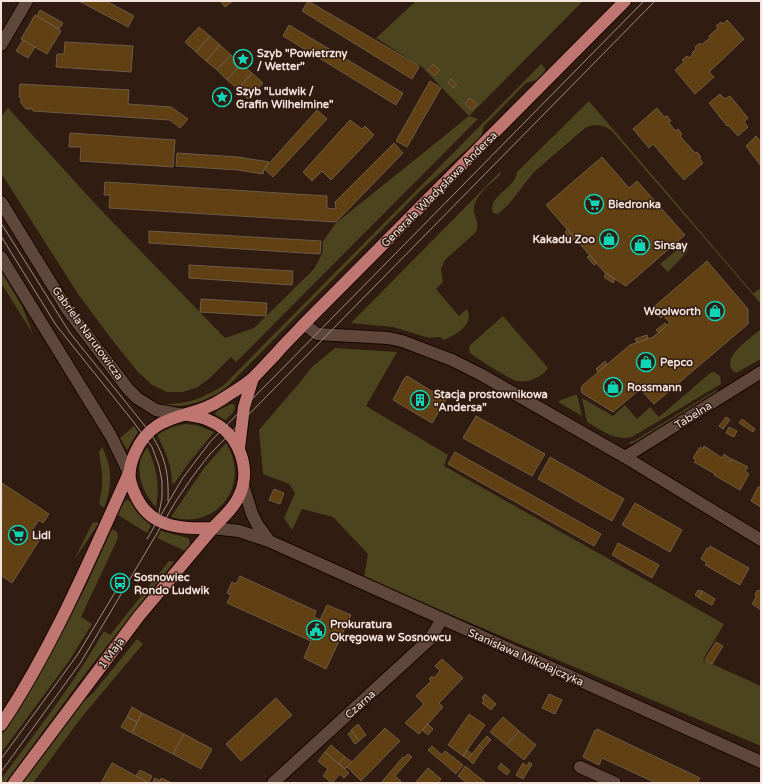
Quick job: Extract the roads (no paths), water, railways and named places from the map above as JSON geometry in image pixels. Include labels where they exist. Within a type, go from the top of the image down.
[{"type":"main road","name":"Generała Władysława Andersa","points":[[184,415],[221,400],[253,378],[304,324],[625,1]]},
{"type":"main road","name":"Generała Władysława Andersa","points":[[239,448],[244,407],[253,378]]},
{"type":"main road","points":[[1,725],[19,697],[53,635],[84,572],[128,473],[133,457],[144,436],[156,425],[184,415],[208,419],[229,434],[239,448],[243,457],[244,466],[243,485],[237,500],[226,515],[213,528],[174,527],[157,519],[142,506],[136,497],[128,473]]},
{"type":"main road","name":"1 Maja","points":[[14,783],[139,616],[213,528]]},
{"type":"street","points":[[1,44],[27,1]]},
{"type":"street","name":"Gabriela Narutowicza","points":[[1,202],[67,309],[128,389],[137,398],[156,410],[184,415]]},
{"type":"street","points":[[1,257],[111,436],[128,473]]},
{"type":"street","points":[[304,324],[317,334],[388,338],[407,343],[452,360],[482,375],[625,457],[761,540]]},
{"type":"street","name":"Tabelna","points":[[625,457],[761,372]]},
{"type":"street","points":[[243,485],[252,514],[269,541]]},
{"type":"street","name":"Stanisława Mikołajczyka","points":[[213,528],[239,531],[269,541],[761,762]]},
{"type":"street","name":"Czarna","points":[[273,783],[430,639],[442,619]]},
{"type":"street","points":[[580,767],[615,783]]},
{"type":"tram line","points":[[147,539],[182,479],[210,442],[644,1]]},
{"type":"tram line","points":[[1,772],[81,662],[176,501],[210,454],[655,1]]},
{"type":"tram line","points":[[1,223],[70,333],[149,431],[159,448],[165,464],[168,481],[168,501]]},
{"type":"tram line","points":[[1,236],[56,325],[152,447],[159,466],[162,481],[162,498],[159,513]]},
{"type":"tram line","points":[[1,759],[78,654],[120,584]]},
{"type":"place","name":"Szyb \"Powietrzny / Wetter\"","points":[[243,59]]},
{"type":"place","name":"Szyb \"Ludwik / Grafin Wilhelmine\"","points":[[222,97]]},
{"type":"place","name":"Biedronka","points":[[594,204]]},
{"type":"place","name":"Kakadu Zoo","points":[[609,239]]},
{"type":"place","name":"Sinsay","points":[[640,245]]},
{"type":"place","name":"Woolworth","points":[[715,311]]},
{"type":"place","name":"Pepco","points":[[646,362]]},
{"type":"place","name":"Rossmann","points":[[613,387]]},
{"type":"place","name":"Stacja prostownikowa \"Andersa\"","points":[[420,400]]},
{"type":"place","name":"Lidl","points":[[18,535]]},
{"type":"place","name":"Sosnowiec Rondo Ludwik","points":[[120,583]]},
{"type":"place","name":"Prokuratura Okręgowa w Sosnowcu","points":[[316,630]]}]
